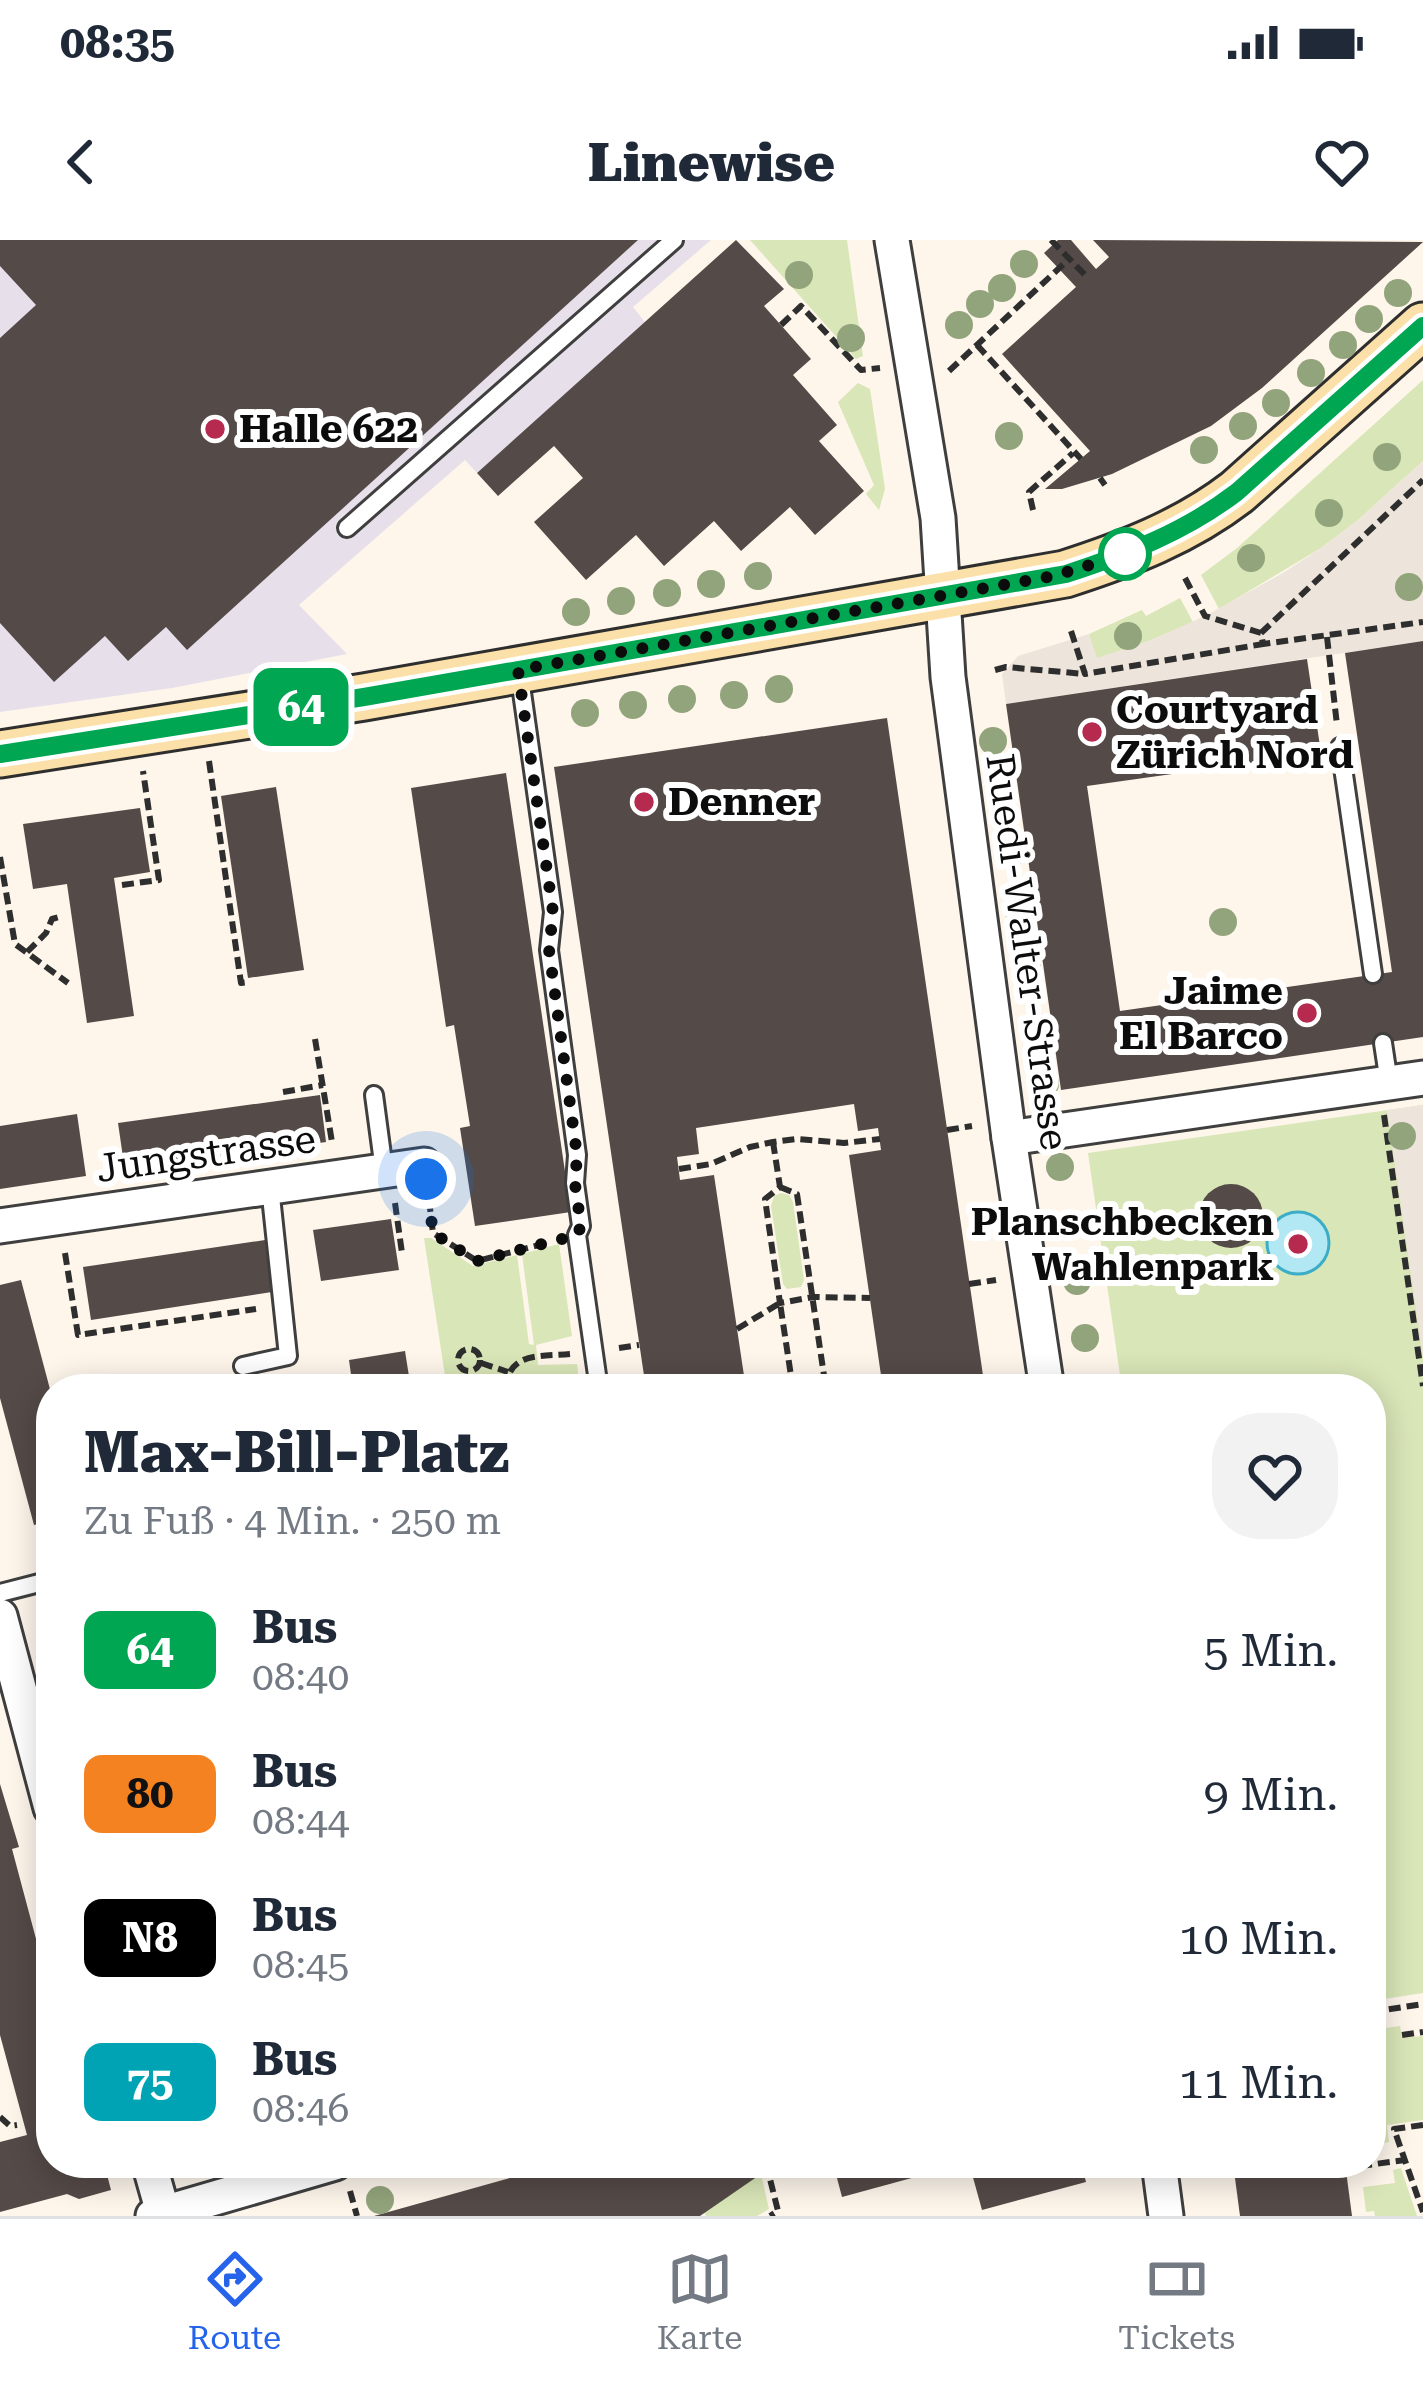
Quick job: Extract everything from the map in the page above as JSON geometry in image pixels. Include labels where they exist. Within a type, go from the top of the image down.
[{"type":"main road","points":[[0,754],[1066,574],[1183,529],[1237,492],[1423,326]]},
{"type":"street","name":"Ruedi-Walter-Strasse","points":[[892,240],[938,518],[948,677],[1045,1374]]},
{"type":"street","points":[[1009,1138],[1385,1094],[1423,1078]]},
{"type":"street","name":"Jungstrasse","points":[[0,1226],[270,1187],[388,1177],[426,1181]]},
{"type":"street","points":[[0,1616],[6,1663],[36,1760]]},
{"type":"street","points":[[152,2178],[160,2215],[317,2178]]},
{"type":"street","points":[[1161,2178],[1166,2216]]},
{"type":"lane","points":[[346,528],[674,240]]},
{"type":"lane","points":[[518,670],[553,912],[549,950],[577,1155],[575,1184],[581,1226],[577,1235],[597,1374]]},
{"type":"lane","points":[[1340,747],[1373,974]]},
{"type":"lane","points":[[1383,1043],[1385,1094]]},
{"type":"lane","points":[[374,1095],[388,1177]]},
{"type":"lane","points":[[243,1366],[288,1356],[270,1187]]},
{"type":"lane","points":[[0,1593],[36,1584]]},
{"type":"path","points":[[1051,240],[1087,277]]},
{"type":"path","points":[[945,375],[1070,260]]},
{"type":"path","points":[[781,325],[801,306],[861,370],[881,368]]},
{"type":"path","points":[[977,345],[1081,459]]},
{"type":"path","points":[[1034,510],[1029,492],[1073,453]]},
{"type":"path","points":[[1261,633],[1423,480]]},
{"type":"path","points":[[1185,578],[1205,616],[1261,633]]},
{"type":"path","points":[[995,670],[1084,674],[1423,622]]},
{"type":"path","points":[[1071,631],[1084,674]]},
{"type":"path","points":[[1261,633],[1263,644]]},
{"type":"path","points":[[1327,636],[1340,747]]},
{"type":"path","points":[[208,758],[241,983],[250,982]]},
{"type":"path","points":[[122,885],[159,880],[143,767]]},
{"type":"path","points":[[0,857],[15,944],[68,982]]},
{"type":"path","points":[[27,952],[46,933],[52,919],[59,917]]},
{"type":"path","points":[[315,1039],[335,1160]]},
{"type":"path","points":[[283,1092],[322,1085]]},
{"type":"path","points":[[1385,1094],[1423,1386]]},
{"type":"path","points":[[947,1130],[972,1126]]},
{"type":"path","points":[[679,1169],[711,1164],[773,1142],[880,1139]]},
{"type":"path","points":[[773,1142],[780,1187]]},
{"type":"path","points":[[388,1177],[402,1253]]},
{"type":"path","points":[[426,1181],[433,1233],[477,1261],[577,1235]]},
{"type":"path","points":[[780,1187],[797,1194],[824,1374]]},
{"type":"path","points":[[780,1187],[765,1199],[791,1374]]},
{"type":"path","points":[[62,1233],[78,1335],[266,1308]]},
{"type":"path","points":[[969,1284],[999,1280]]},
{"type":"path","points":[[737,1329],[780,1303],[870,1298]]},
{"type":"path","points":[[222,1303],[224,1314]]},
{"type":"path","points":[[138,1314],[140,1325]]},
{"type":"path","points":[[481,1363],[508,1372],[519,1360],[594,1351]]},
{"type":"path","points":[[1386,2010],[1423,2004]]},
{"type":"path","points":[[1402,2035],[1423,2032]]},
{"type":"path","points":[[0,2117],[10,2126],[17,2125]]},
{"type":"path","points":[[1423,2125],[1394,2129],[1419,2187],[1423,2212]]},
{"type":"path","points":[[1386,2163],[1405,2160]]},
{"type":"path","points":[[344,2178],[357,2216]]},
{"type":"path","points":[[769,2178],[776,2215]]},
{"type":"shaded area","name":"Halle 622","points":[[0,240],[711,240],[633,307],[645,322],[477,473],[465,460],[299,605],[347,654],[172,688],[0,712]]},
{"type":"shaded area","points":[[1423,461],[1423,641],[1006,704],[1002,674],[1018,656],[1089,634],[1097,658],[1205,616],[1321,548]]},
{"type":"shaded area","points":[[1423,1105],[1423,1357],[1387,1110]]},
{"type":"green space","points":[[750,240],[847,240],[863,356],[856,359]]},
{"type":"green space","points":[[1423,380],[1423,461],[1321,548],[1219,609],[1201,575]]},
{"type":"green space","points":[[858,383],[870,389],[885,489],[879,510],[866,494],[874,485],[838,402]]},
{"type":"green space","points":[[1180,598],[1193,622],[1096,659],[1089,634],[1142,610],[1146,616]]},
{"type":"green space","points":[[1423,1105],[1423,1993],[1386,1999],[1386,1374],[1120,1374],[1088,1153]]},
{"type":"green space","points":[[781,1193],[793,1202],[804,1280],[801,1287],[787,1289],[771,1206],[774,1196]]},
{"type":"green space","points":[[424,1238],[473,1266],[517,1255],[529,1344],[534,1345],[522,1254],[559,1244],[572,1336],[536,1345],[538,1365],[577,1364],[578,1374],[445,1374]]},
{"type":"green space","points":[[1400,2026],[1402,2038],[1423,2036],[1423,2120],[1387,2125],[1386,2142],[1386,2028]]},
{"type":"green space","points":[[1401,2168],[1417,2216],[1366,2212],[1363,2187],[1395,2183],[1393,2170]]},
{"type":"green space","points":[[762,2178],[769,2209],[757,2216],[706,2216],[704,2212]]},
{"type":"water","name":"Planschbecken Wahlenpark","points":[[1298,1212],[1320,1221],[1329,1243],[1320,1265],[1298,1274],[1276,1265],[1267,1243],[1276,1221]]},
{"type":"building","name":"Halle 622","points":[[0,240],[638,240],[187,650],[166,627],[128,661],[105,636],[54,682],[0,623],[0,338],[36,305],[0,266]]},
{"type":"building","points":[[736,240],[784,289],[764,306],[811,359],[793,375],[837,425],[819,441],[864,491],[815,535],[790,507],[741,551],[714,521],[664,566],[636,535],[586,580],[534,522],[583,478],[554,446],[498,496],[477,473]]},
{"type":"building","points":[[1058,240],[1071,240],[1096,269],[1109,257],[1093,240],[1423,242],[1262,388],[1211,426],[1112,474],[1062,489],[1045,489],[1090,451],[1002,354],[1076,287],[1044,253]]},
{"type":"building","points":[[1423,641],[1423,1037],[1061,1090],[1006,704],[1307,659],[1321,753],[1087,786],[1120,1011],[1392,972],[1345,653]]},
{"type":"building","points":[[887,718],[983,1374],[881,1374],[849,1155],[881,1150],[878,1128],[858,1131],[854,1104],[696,1128],[699,1154],[677,1157],[680,1180],[714,1175],[744,1374],[644,1374],[554,767]]},
{"type":"building","points":[[506,773],[571,1212],[475,1226],[460,1128],[470,1126],[454,1025],[446,1027],[411,788]]},
{"type":"building","points":[[276,787],[304,970],[248,978],[221,796]]},
{"type":"building","points":[[140,808],[150,872],[114,878],[134,1016],[87,1023],[67,884],[33,889],[23,824]]},
{"type":"building","points":[[320,1095],[326,1142],[125,1171],[118,1123]]},
{"type":"building","points":[[77,1114],[86,1176],[0,1189],[0,1126]]},
{"type":"building","points":[[1231,1184],[1254,1193],[1263,1216],[1254,1239],[1231,1248],[1208,1239],[1199,1216],[1208,1193]]},
{"type":"building","points":[[391,1219],[399,1270],[321,1281],[313,1230]]},
{"type":"building","points":[[265,1240],[272,1292],[91,1320],[83,1267]]},
{"type":"building","points":[[21,1280],[46,1374],[36,1374],[34,1525],[0,1398],[0,1285]]},
{"type":"building","points":[[405,1351],[409,1374],[351,1374],[349,1360]]},
{"type":"building","points":[[0,1784],[19,1847],[12,1849],[36,1939],[36,2178],[108,2178],[111,2190],[79,2199],[67,2194],[0,2212],[0,2142],[27,2135],[0,2035]]},
{"type":"building","points":[[510,2178],[755,2178],[700,2216],[374,2216]]},
{"type":"building","points":[[837,2178],[912,2178],[842,2197]]},
{"type":"building","points":[[973,2178],[1085,2178],[1086,2182],[982,2210]]},
{"type":"building","points":[[1235,2178],[1347,2178],[1352,2216],[1240,2216]]},
{"type":"bus line","name":"64","points":[[0,754],[364,697],[1066,574],[1146,546],[1212,512],[1423,326]]},
{"type":"place","name":"Halle 622","points":[[215,429]]},
{"type":"place","name":"Courtyard Zürich Nord","points":[[1092,732]]},
{"type":"place","name":"Denner","points":[[644,802]]},
{"type":"place","name":"Jaime El Barco","points":[[1307,1013]]},
{"type":"place","name":"Planschbecken Wahlenpark","points":[[1298,1244]]},
{"type":"route","points":[[426,1179],[433,1233],[477,1261],[577,1235],[581,1226],[575,1184],[577,1155],[549,950],[553,912],[518,670],[1054,576],[1125,554]]}]
